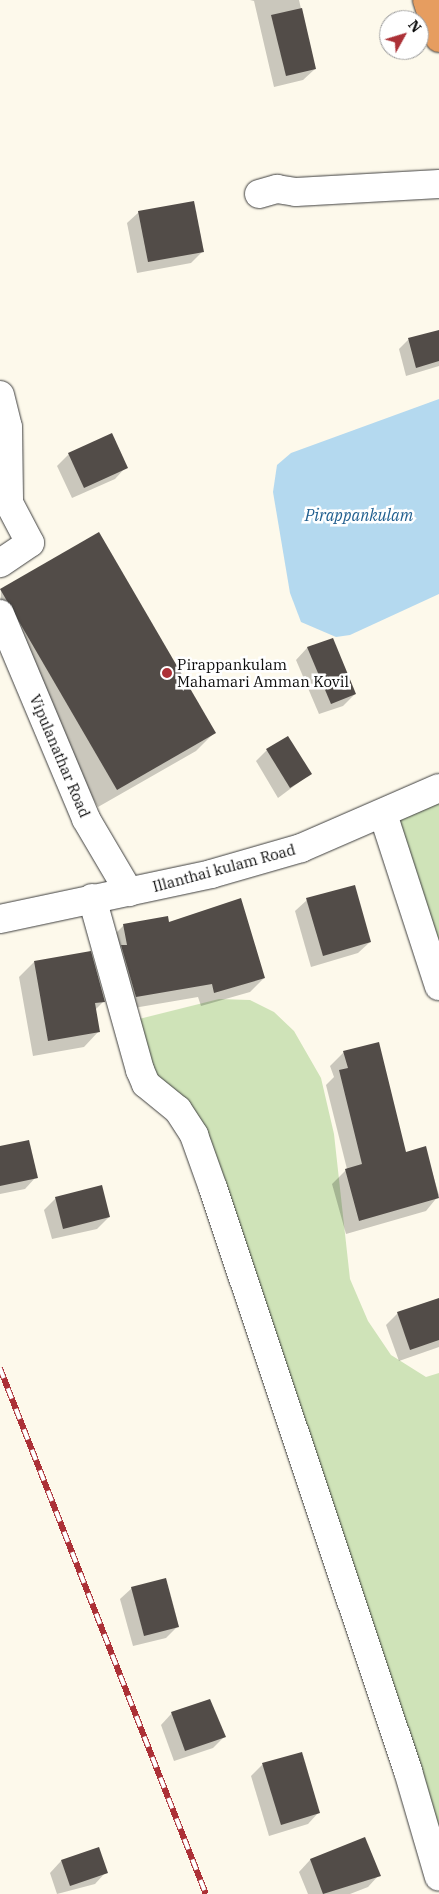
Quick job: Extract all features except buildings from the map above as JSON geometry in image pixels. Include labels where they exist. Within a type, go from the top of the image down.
[{"type":"highway","points":[[427,0],[439,38]]},
{"type":"street","points":[[259,194],[278,189],[296,192],[439,184]]},
{"type":"street","points":[[0,396],[8,427],[9,503],[30,543],[0,563]]},
{"type":"street","name":"Vipulanathar Road","points":[[0,614],[86,818],[129,892]]},
{"type":"street","name":"Illanthai kulam Road","points":[[0,919],[92,898],[129,892],[300,848],[383,814],[439,788]]},
{"type":"street","points":[[383,814],[439,986]]},
{"type":"street","points":[[92,898],[146,1084],[178,1110],[194,1135],[213,1188],[408,1771],[439,1877]]},
{"type":"green space","points":[[439,788],[439,986],[383,814]]},
{"type":"green space","points":[[219,999],[250,1000],[274,1012],[294,1031],[321,1078],[334,1134],[350,1279],[368,1321],[391,1355],[426,1377],[439,1373],[439,1877],[213,1188],[158,1094],[127,1022]]},
{"type":"water","name":"Pirappankulam","points":[[439,399],[439,594],[350,635],[336,637],[301,622],[290,593],[273,492],[277,465],[291,453]]},
{"type":"railway","points":[[0,1368],[206,1894]]},
{"type":"place","name":"Pirappankulam Mahamari Amman Kovil","points":[[167,673]]}]
